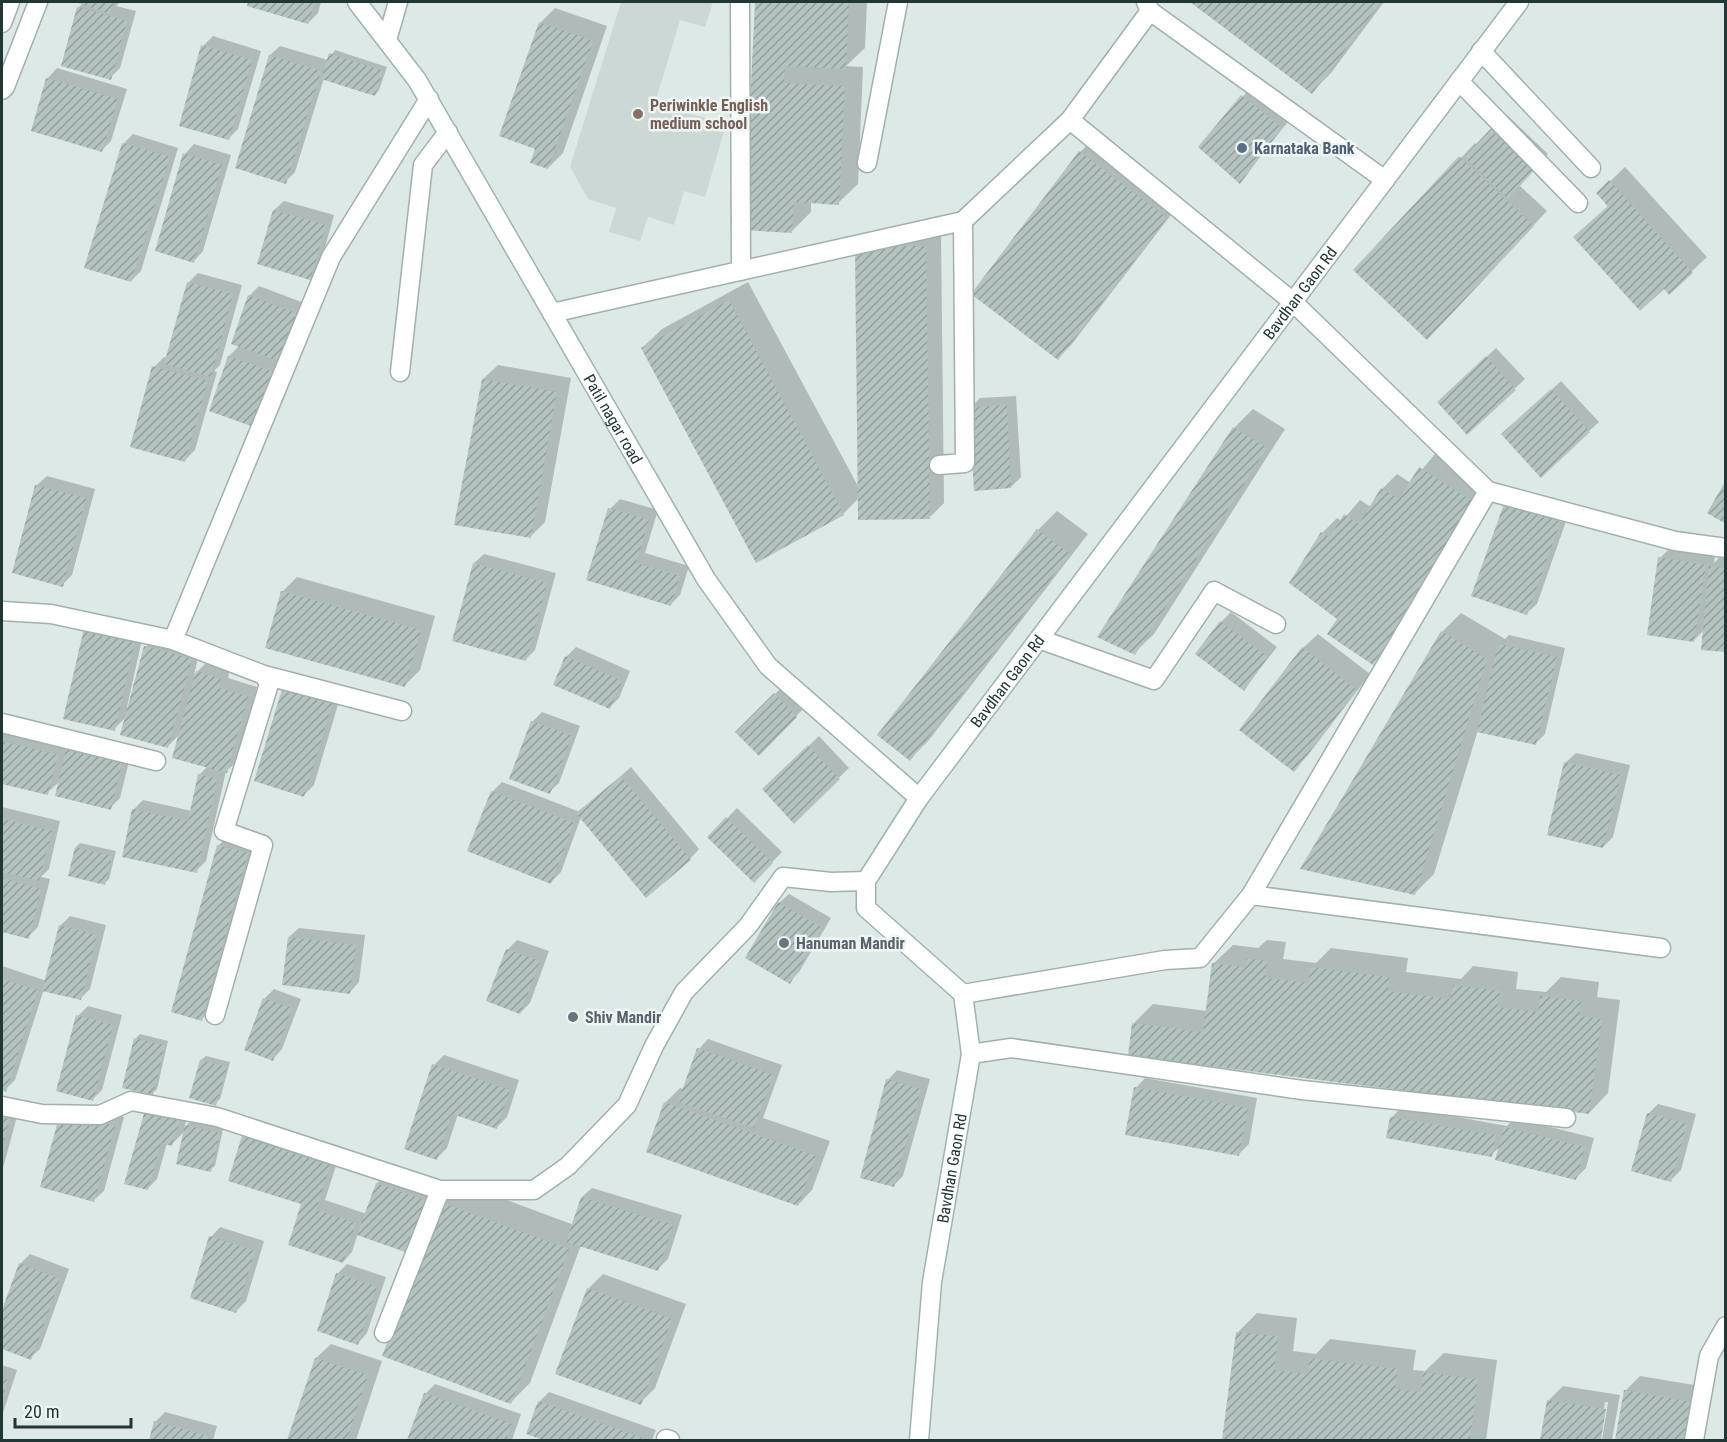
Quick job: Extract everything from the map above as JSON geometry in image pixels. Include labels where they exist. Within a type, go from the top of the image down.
[{"type":"street","points":[[2,23],[10,2]]},
{"type":"street","points":[[2,90],[38,2]]},
{"type":"street","name":"Patil nagar road","points":[[357,2],[429,99],[706,579],[768,666],[919,798]]},
{"type":"street","points":[[387,40],[398,2]]},
{"type":"street","points":[[740,2],[741,271]]},
{"type":"street","points":[[867,163],[898,2]]},
{"type":"street","name":"Bavdhan Gaon Rd","points":[[866,881],[919,798],[1519,2]]},
{"type":"street","points":[[552,313],[963,221],[1070,120],[1148,6],[1384,180]]},
{"type":"street","points":[[1481,51],[1591,168]]},
{"type":"street","points":[[1459,81],[1578,203]]},
{"type":"street","points":[[173,640],[331,257],[429,99]]},
{"type":"street","points":[[1070,120],[1293,302],[1488,491],[1675,541],[1725,548]]},
{"type":"street","points":[[400,372],[423,165],[448,132]]},
{"type":"street","points":[[939,465],[965,463],[963,221]]},
{"type":"street","points":[[2,1106],[42,1114],[100,1115],[131,1101],[206,1115],[440,1190],[534,1190],[568,1166],[627,1105],[654,1046],[684,992],[748,926],[783,877],[831,882],[866,881],[866,908],[963,994],[1165,960],[1200,958],[1251,896],[1488,491]]},
{"type":"street","points":[[1039,639],[1154,680],[1214,591],[1276,624]]},
{"type":"street","points":[[2,611],[51,614],[173,640],[264,675],[402,711]]},
{"type":"street","points":[[216,1015],[263,845],[224,831],[269,684],[264,675]]},
{"type":"street","points":[[2,723],[156,762]]},
{"type":"street","points":[[1251,896],[1661,948]]},
{"type":"street","name":"Bavdhan Gaon Rd","points":[[921,1440],[932,1282],[971,1054],[963,994]]},
{"type":"street","points":[[971,1054],[1011,1048],[1302,1090],[1566,1118]]},
{"type":"street","points":[[384,1333],[440,1190]]},
{"type":"street","points":[[1694,1440],[1709,1356],[1725,1326]]},
{"type":"shaded area","name":"Periwinkle English medium school","points":[[621,2],[713,2],[705,27],[680,20],[655,103],[726,124],[705,197],[684,191],[674,225],[648,217],[640,241],[609,232],[616,208],[588,199],[570,167]]},
{"type":"building","points":[[75,2],[114,2],[110,14]]},
{"type":"building","points":[[248,2],[315,2],[308,24],[247,6]]},
{"type":"building","points":[[755,2],[849,2],[846,69],[785,66],[784,83],[845,86],[839,205],[794,202],[792,233],[744,230]]},
{"type":"building","points":[[1190,2],[1381,2],[1312,94]]},
{"type":"building","points":[[77,7],[127,21],[111,80],[61,66]]},
{"type":"building","points":[[539,22],[593,41],[548,169],[530,163],[535,149],[499,136]]},
{"type":"building","points":[[201,45],[252,60],[229,140],[179,126]]},
{"type":"building","points":[[329,53],[383,71],[375,96],[321,79]]},
{"type":"building","points":[[269,55],[321,71],[286,184],[235,168]]},
{"type":"building","points":[[46,78],[118,99],[102,152],[31,131]]},
{"type":"building","points":[[1241,95],[1282,128],[1240,184],[1198,147]]},
{"type":"building","points":[[1496,123],[1539,165],[1508,199],[1464,157]]},
{"type":"building","points":[[122,143],[170,157],[131,282],[84,268]]},
{"type":"building","points":[[1079,151],[1167,218],[1058,360],[971,294]]},
{"type":"building","points":[[183,153],[222,165],[194,263],[155,251]]},
{"type":"building","points":[[1459,156],[1534,226],[1427,340],[1353,270]]},
{"type":"building","points":[[1609,180],[1693,273],[1669,295],[1664,289],[1640,311],[1573,237],[1608,206],[1596,193]]},
{"type":"building","points":[[273,210],[326,225],[310,280],[257,264]]},
{"type":"building","points":[[926,246],[930,519],[858,520],[855,247]]},
{"type":"building","points":[[187,282],[233,294],[211,377],[164,364]]},
{"type":"building","points":[[248,295],[299,314],[281,362],[231,344]]},
{"type":"building","points":[[729,300],[844,515],[756,563],[641,348]]},
{"type":"building","points":[[228,356],[277,373],[257,428],[209,411]]},
{"type":"building","points":[[1486,356],[1516,390],[1467,435],[1437,402]]},
{"type":"building","points":[[152,366],[208,381],[185,462],[130,447]]},
{"type":"building","points":[[482,379],[557,392],[531,538],[454,525]]},
{"type":"building","points":[[1551,389],[1590,432],[1541,478],[1501,434]]},
{"type":"building","points":[[1007,405],[1011,488],[974,491],[969,407]]},
{"type":"building","points":[[1233,427],[1267,448],[1135,655],[1097,637]]},
{"type":"building","points":[[1419,467],[1475,503],[1373,665],[1327,634],[1337,619],[1289,583],[1321,532],[1330,537],[1344,514],[1359,524],[1381,488],[1399,499]]},
{"type":"building","points":[[1726,480],[1726,524],[1707,513]]},
{"type":"building","points":[[35,485],[86,498],[63,587],[12,573]]},
{"type":"building","points":[[1505,501],[1561,520],[1527,615],[1471,596]]},
{"type":"building","points":[[608,508],[649,520],[636,563],[680,576],[671,606],[586,580]]},
{"type":"building","points":[[1037,529],[1070,554],[910,761],[877,735]]},
{"type":"building","points":[[1658,557],[1706,565],[1694,642],[1647,635]]},
{"type":"building","points":[[473,563],[547,583],[526,661],[452,641]]},
{"type":"building","points":[[1709,566],[1726,568],[1726,652],[1701,650]]},
{"type":"building","points":[[281,591],[421,630],[405,687],[265,648]]},
{"type":"building","points":[[1220,621],[1268,657],[1244,691],[1195,654]]},
{"type":"building","points":[[85,624],[136,636],[115,731],[63,719]]},
{"type":"building","points":[[1441,631],[1487,659],[1415,895],[1300,869]]},
{"type":"building","points":[[1498,644],[1557,657],[1536,745],[1477,732]]},
{"type":"building","points":[[144,646],[192,659],[168,748],[120,735]]},
{"type":"building","points":[[1302,647],[1357,690],[1294,772],[1239,730]]},
{"type":"building","points":[[565,656],[622,681],[610,709],[553,685]]},
{"type":"building","points":[[196,671],[221,679],[219,688],[248,696],[227,773],[172,758]]},
{"type":"building","points":[[284,683],[334,698],[304,797],[254,781]]},
{"type":"building","points":[[774,693],[797,717],[759,756],[735,732]]},
{"type":"building","points":[[531,721],[572,736],[550,794],[509,779]]},
{"type":"building","points":[[2,741],[58,755],[48,795],[2,784]]},
{"type":"building","points":[[808,745],[840,779],[794,824],[762,789]]},
{"type":"building","points":[[66,749],[122,763],[111,810],[55,796]]},
{"type":"building","points":[[1564,762],[1621,775],[1603,848],[1547,835]]},
{"type":"building","points":[[198,774],[217,779],[197,873],[122,857],[132,809],[188,821]]},
{"type":"building","points":[[621,776],[691,860],[646,898],[576,813]]},
{"type":"building","points":[[491,791],[574,823],[551,884],[467,851]]},
{"type":"building","points":[[726,817],[773,863],[754,883],[707,837]]},
{"type":"building","points":[[2,819],[52,831],[39,881],[2,872]]},
{"type":"building","points":[[217,845],[248,853],[202,1021],[171,1012]]},
{"type":"building","points":[[75,847],[112,856],[105,885],[68,876]]},
{"type":"building","points":[[2,878],[41,889],[29,939],[2,932]]},
{"type":"building","name":"Hanuman Mandir","points":[[778,902],[822,928],[790,984],[745,958]]},
{"type":"building","points":[[59,925],[97,935],[81,1000],[42,991]]},
{"type":"building","points":[[288,937],[356,945],[350,994],[282,985]]},
{"type":"building","points":[[506,949],[540,961],[520,1014],[486,1001]]},
{"type":"building","points":[[1246,958],[1267,961],[1265,978],[1308,983],[1310,967],[1389,977],[1388,991],[1450,999],[1453,985],[1500,991],[1497,1007],[1538,1012],[1540,996],[1581,1001],[1579,1016],[1602,1019],[1589,1114],[1128,1056],[1132,1023],[1203,1032],[1212,963],[1245,967]]},
{"type":"building","points":[[2,979],[38,990],[6,1092],[2,1090]]},
{"type":"building","points":[[263,998],[292,1008],[273,1061],[244,1050]]},
{"type":"building","points":[[76,1015],[113,1025],[93,1101],[56,1091]]},
{"type":"building","points":[[134,1038],[165,1045],[153,1095],[122,1088]]},
{"type":"building","points":[[697,1048],[773,1075],[754,1128],[678,1102]]},
{"type":"building","points":[[200,1060],[227,1067],[216,1106],[189,1098]]},
{"type":"building","points":[[432,1064],[510,1090],[497,1129],[452,1114],[437,1160],[404,1149]]},
{"type":"building","points":[[886,1079],[921,1089],[894,1187],[860,1178]]},
{"type":"building","points":[[1134,1087],[1248,1108],[1239,1156],[1125,1135]]},
{"type":"building","points":[[664,1102],[816,1156],[798,1206],[646,1152]]},
{"type":"building","points":[[145,1110],[180,1120],[172,1146],[161,1143],[148,1190],[124,1184]]},
{"type":"building","points":[[1647,1113],[1687,1124],[1671,1182],[1631,1171]]},
{"type":"building","points":[[2,1117],[10,1119],[2,1147]]},
{"type":"building","points":[[59,1117],[93,1127],[94,1120],[115,1126],[94,1202],[40,1187]]},
{"type":"building","points":[[1390,1117],[1496,1135],[1492,1157],[1386,1138]]},
{"type":"building","points":[[185,1125],[220,1133],[211,1172],[176,1164]]},
{"type":"building","points":[[1504,1127],[1585,1147],[1576,1180],[1495,1160]]},
{"type":"building","points":[[244,1129],[333,1157],[316,1210],[356,1223],[343,1263],[288,1245],[301,1204],[228,1181]]},
{"type":"building","points":[[376,1183],[427,1201],[408,1253],[357,1235]]},
{"type":"building","points":[[581,1197],[673,1225],[658,1271],[566,1242]]},
{"type":"building","points":[[440,1202],[569,1249],[511,1404],[382,1356]]},
{"type":"building","points":[[209,1236],[255,1251],[236,1313],[190,1298]]},
{"type":"building","points":[[19,1263],[60,1279],[31,1360],[2,1349],[2,1310]]},
{"type":"building","points":[[336,1273],[377,1287],[358,1345],[317,1331]]},
{"type":"building","points":[[587,1288],[672,1319],[641,1405],[555,1374]]},
{"type":"building","points":[[1236,1332],[1278,1336],[1274,1370],[1308,1374],[1309,1358],[1398,1369],[1395,1389],[1421,1392],[1423,1372],[1478,1379],[1470,1440],[1222,1440]]},
{"type":"building","points":[[315,1358],[368,1375],[347,1440],[287,1440]]},
{"type":"building","points":[[2,1378],[8,1380],[2,1399]]},
{"type":"building","points":[[1624,1390],[1692,1402],[1685,1440],[1615,1440]]},
{"type":"building","points":[[424,1393],[512,1424],[506,1440],[407,1440]]},
{"type":"building","points":[[1547,1400],[1606,1409],[1601,1440],[1540,1440]]},
{"type":"building","points":[[538,1401],[648,1440],[543,1440],[526,1434]]},
{"type":"building","points":[[154,1421],[208,1436],[207,1440],[149,1440]]},
{"type":"place","name":"Periwinkle English medium school","points":[[638,114]]},
{"type":"place","name":"Karnataka Bank","points":[[1242,148]]},
{"type":"place","name":"Hanuman Mandir","points":[[784,943]]},
{"type":"place","name":"Shiv Mandir","points":[[573,1017]]}]
